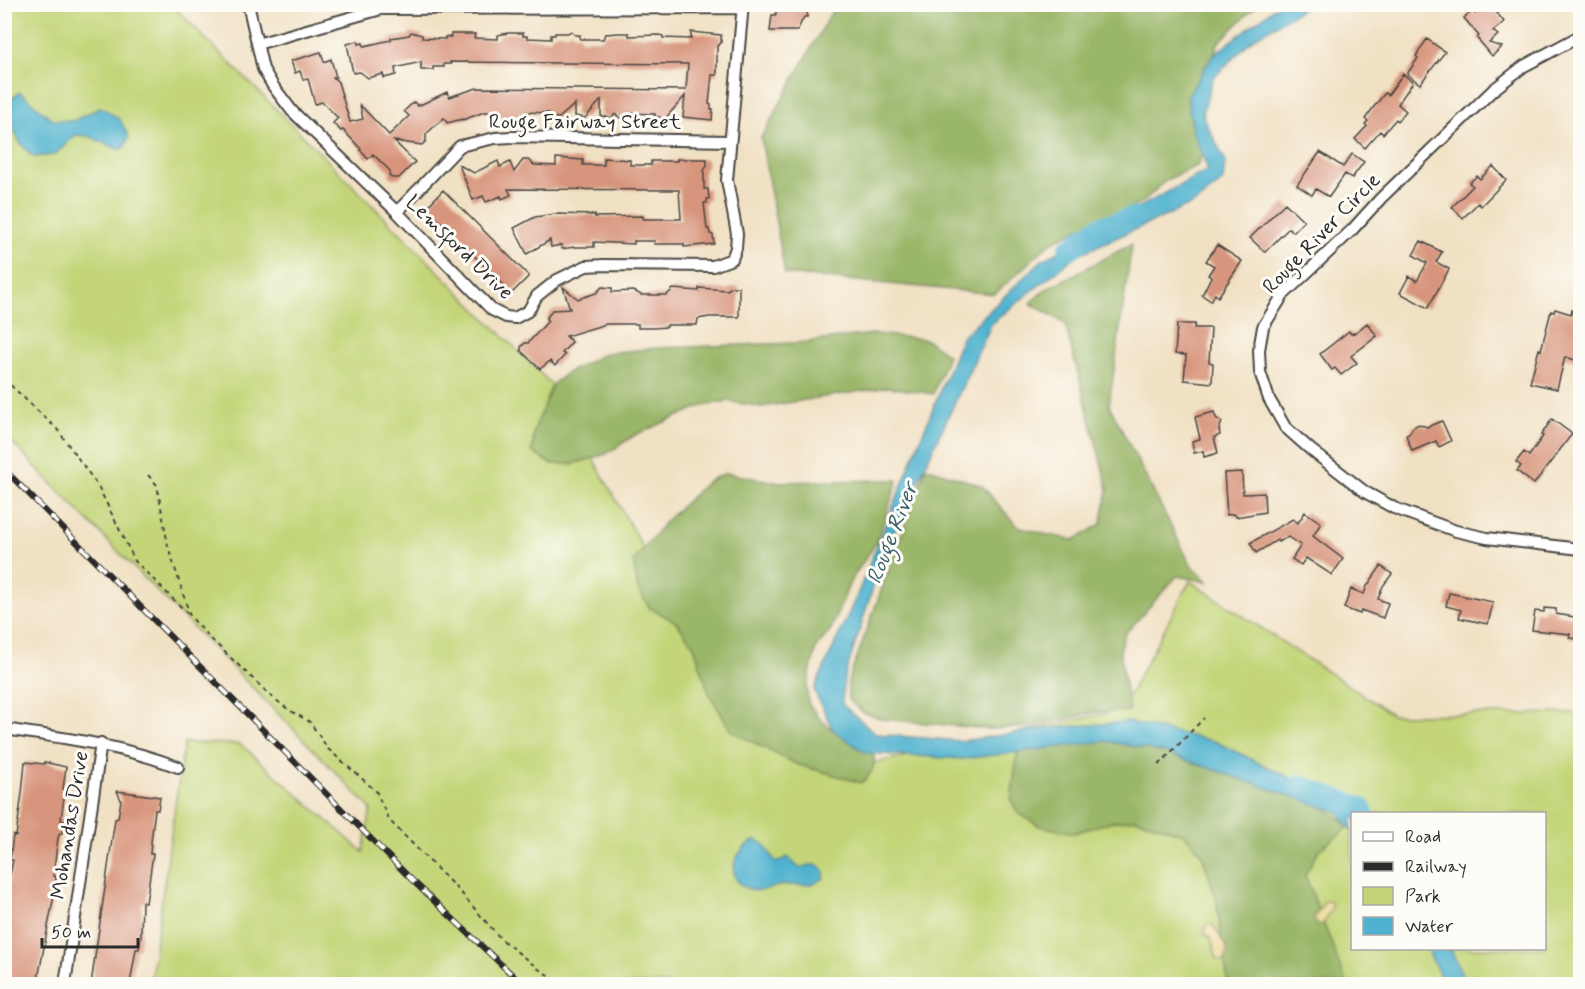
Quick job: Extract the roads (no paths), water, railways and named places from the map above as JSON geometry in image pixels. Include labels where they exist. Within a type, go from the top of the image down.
[{"type":"street","name":"Lemsford Drive","points":[[248,4],[263,69],[292,111],[397,212],[492,310],[506,317],[515,318],[528,310],[537,296],[557,280],[586,266],[713,266],[732,259],[736,248],[736,234],[727,180],[743,6]]},
{"type":"street","points":[[257,44],[381,9],[743,6]]},
{"type":"street","name":"Rouge River Circle","points":[[1581,36],[1524,66],[1493,90],[1381,198],[1352,230],[1282,295],[1263,327],[1259,350],[1260,372],[1269,399],[1285,427],[1365,492],[1394,508],[1456,531],[1487,538],[1581,549]]},
{"type":"street","name":"Rouge Fairway Street","points":[[397,212],[460,146],[480,141],[512,137],[730,141]]},
{"type":"street","points":[[4,729],[101,743],[178,767]]},
{"type":"street","name":"Mohandas Drive","points":[[65,984],[101,743]]},
{"type":"water","points":[[1278,5],[1309,5],[1254,38],[1213,78],[1202,115],[1225,160],[1223,181],[1195,203],[1077,255],[992,323],[883,556],[844,679],[842,704],[876,734],[961,741],[1049,728],[1128,722],[1214,741],[1361,812],[1351,812],[1351,830],[1338,812],[1162,752],[1106,741],[963,759],[866,753],[833,730],[814,690],[857,595],[962,337],[1042,260],[1208,170],[1193,132],[1187,97],[1212,56]]},
{"type":"water","points":[[20,92],[53,120],[73,121],[101,107],[120,120],[129,137],[125,146],[120,150],[88,136],[76,135],[54,155],[34,157],[18,138],[11,116],[11,99]]},
{"type":"water","points":[[756,840],[763,843],[775,861],[779,862],[788,857],[800,868],[817,865],[824,870],[824,878],[810,884],[781,885],[761,890],[743,886],[737,880],[734,866],[741,851]]},
{"type":"water","points":[[1427,950],[1451,950],[1466,984],[1444,984]]},
{"type":"waterway","name":"Rouge River","points":[[1069,249],[1100,227],[1133,218]]},
{"type":"waterway","name":"Rouge River","points":[[1300,786],[1361,808],[1362,812]]},
{"type":"railway","points":[[4,469],[414,882],[522,984]]}]
